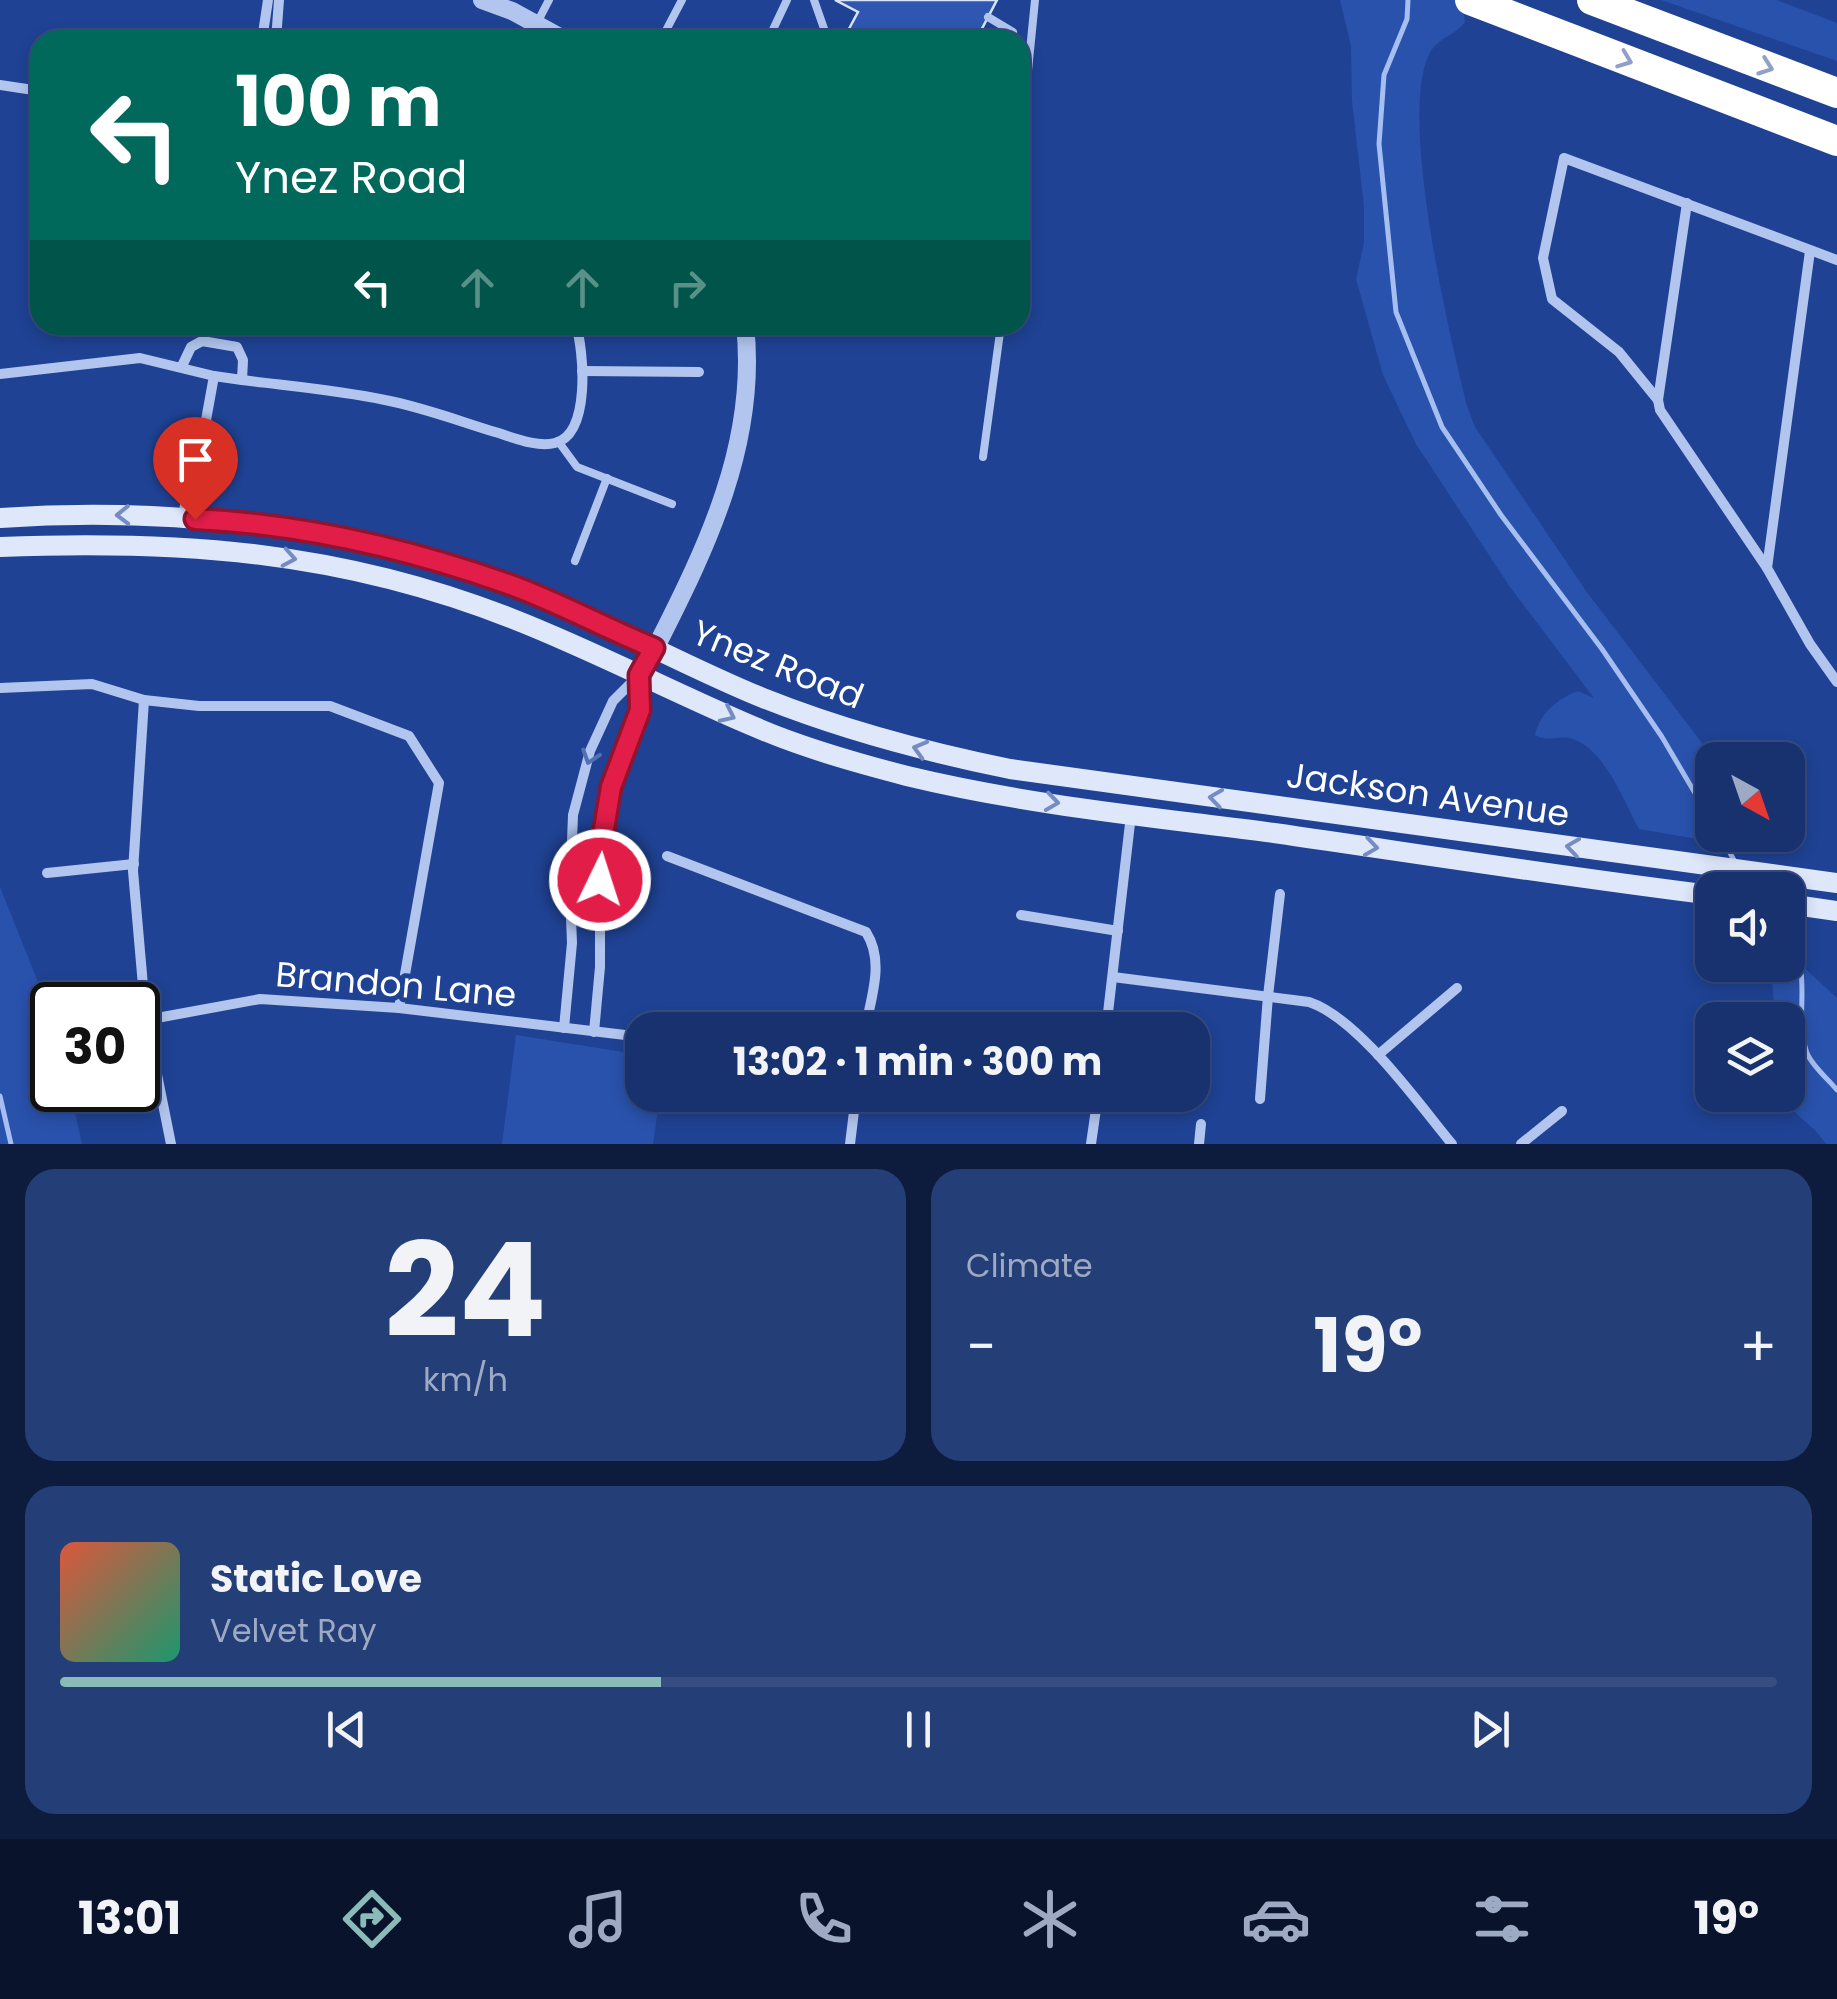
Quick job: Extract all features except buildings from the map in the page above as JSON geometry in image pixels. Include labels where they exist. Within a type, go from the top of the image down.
[{"type":"highway","points":[[1470,0],[1837,140]]},
{"type":"highway","points":[[1592,0],[1837,93]]},
{"type":"main road","name":"Ynez Road","points":[[0,518],[147,514],[340,539],[419,557],[509,585],[760,697],[831,724],[1010,769]]},
{"type":"main road","points":[[53,545],[76,532],[179,534],[189,531],[192,519]]},
{"type":"main road","name":"Ynez Road","points":[[0,547],[194,547],[252,551],[424,588],[512,618],[759,729],[906,775],[1004,795]]},
{"type":"main road","name":"Jackson Avenue","points":[[1010,769],[1837,884]]},
{"type":"main road","name":"Jackson Avenue","points":[[1004,795],[1695,892]]},
{"type":"main road","points":[[1274,834],[1278,806]]},
{"type":"main road","points":[[1805,906],[1837,911]]},
{"type":"street","points":[[264,30],[268,0]]},
{"type":"street","points":[[277,30],[280,0]]},
{"type":"street","points":[[482,0],[549,30]]},
{"type":"street","points":[[0,85],[30,90]]},
{"type":"street","points":[[1658,400],[1620,352],[1552,299],[1542,258],[1564,158],[1837,260]]},
{"type":"street","points":[[1687,203],[1658,400],[1660,410],[1767,568],[1810,644],[1837,682]]},
{"type":"street","points":[[1767,568],[1810,252]]},
{"type":"street","points":[[0,374],[140,358],[214,376],[386,400],[528,442],[558,441],[570,434],[578,417],[582,371],[579,335]]},
{"type":"street","points":[[564,1028],[572,943],[573,814],[590,752],[613,701],[639,675],[654,648],[710,535],[726,493],[746,410],[746,335]]},
{"type":"street","points":[[182,366],[192,348],[202,341],[225,344],[237,348],[244,360],[242,380]]},
{"type":"street","points":[[582,371],[698,372]]},
{"type":"street","points":[[192,519],[196,433],[206,420],[214,376]]},
{"type":"street","points":[[192,519],[212,434],[206,420]]},
{"type":"street","points":[[594,1032],[600,967],[600,853],[611,787],[640,710],[639,675]]},
{"type":"street","points":[[0,688],[92,684],[144,700],[199,706],[330,706],[409,736],[439,783],[399,1008]]},
{"type":"street","points":[[143,982],[134,864],[144,700]]},
{"type":"street","points":[[1108,1012],[1132,814]]},
{"type":"street","points":[[667,856],[866,932],[876,947],[877,966],[868,1012]]},
{"type":"street","points":[[47,873],[134,864]]},
{"type":"street","points":[[1260,1099],[1280,894]]},
{"type":"street","points":[[1021,915],[1118,932]]},
{"type":"street","points":[[1113,977],[1268,996],[1324,1007],[1378,1055],[1452,1144]]},
{"type":"street","points":[[1378,1055],[1456,988]]},
{"type":"street","name":"Brandon Lane","points":[[160,1017],[260,999],[399,1008],[625,1035]]},
{"type":"street","points":[[160,1089],[171,1144]]},
{"type":"street","points":[[1521,1144],[1562,1111]]},
{"type":"street","points":[[850,1144],[854,1112]]},
{"type":"street","points":[[1091,1144],[1096,1112]]},
{"type":"street","points":[[1199,1144],[1201,1124]]},
{"type":"lane","points":[[537,23],[550,0]]},
{"type":"lane","points":[[666,30],[682,0]]},
{"type":"lane","points":[[773,30],[787,0]]},
{"type":"lane","points":[[814,0],[824,30]]},
{"type":"lane","points":[[1030,50],[1035,0]]},
{"type":"lane","points":[[988,17],[1010,30]]},
{"type":"lane","points":[[983,456],[1001,335]]},
{"type":"lane","points":[[558,441],[577,466],[672,504]]},
{"type":"lane","points":[[575,560],[606,478]]},
{"type":"shaded area","points":[[1340,0],[1462,0],[1465,22],[1431,51],[1422,80],[1419,121],[1439,279],[1467,406],[1475,427],[1586,591],[1701,742],[1695,742],[1695,839],[1639,829],[1595,754],[1573,739],[1535,735],[1545,714],[1563,698],[1578,691],[1594,698],[1510,587],[1416,444],[1383,375],[1356,279],[1364,243],[1364,207],[1352,101],[1351,46]]},
{"type":"shaded area","points":[[1661,0],[1777,0],[1837,23],[1837,61]]},
{"type":"shaded area","points":[[0,887],[38,982],[30,982],[30,1112],[75,1112],[82,1144],[0,1144]]},
{"type":"shaded area","points":[[1805,969],[1837,998],[1837,1144],[1826,1144],[1795,1112],[1805,1112],[1805,1002],[1774,1002],[1772,982],[1805,982]]},
{"type":"shaded area","points":[[516,1035],[625,1052],[625,1112],[658,1112],[653,1144],[502,1144]]},
{"type":"waterway","points":[[1408,0],[1407,19],[1384,75],[1379,144],[1396,312],[1442,427],[1501,515],[1602,649],[1695,793]]},
{"type":"waterway","points":[[1729,852],[1735,862]]},
{"type":"waterway","points":[[1802,982],[1807,1053],[1837,1090]]},
{"type":"waterway","points":[[0,1096],[11,1144]]},
{"type":"route","points":[[195,519],[252,524],[419,557],[509,585],[654,648],[639,675],[640,710],[611,787],[600,853],[600,880]]}]
